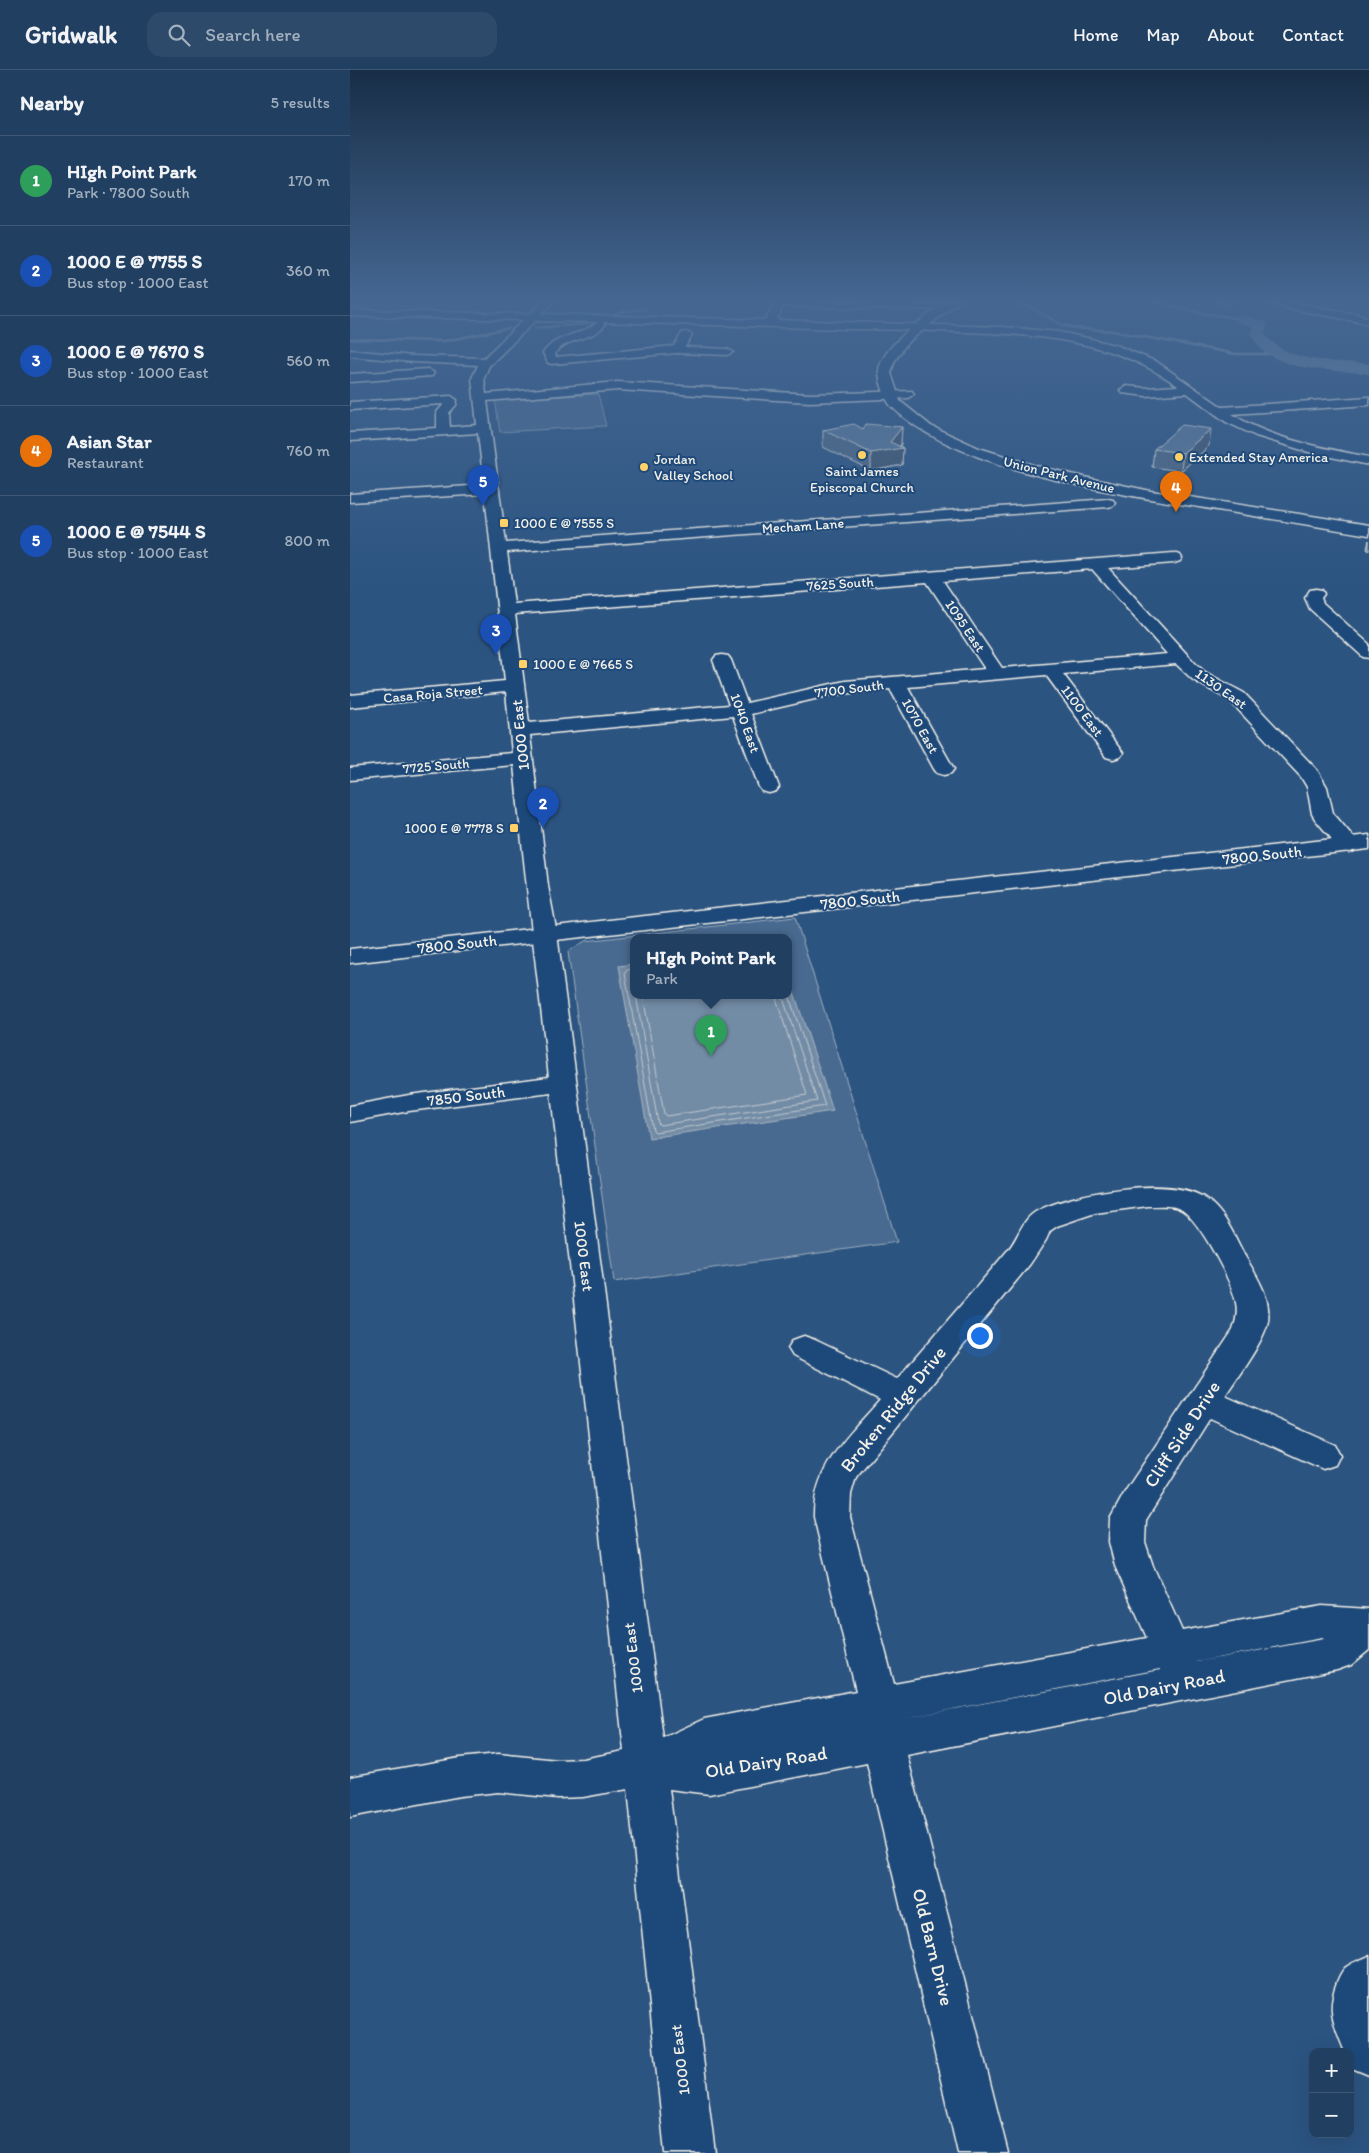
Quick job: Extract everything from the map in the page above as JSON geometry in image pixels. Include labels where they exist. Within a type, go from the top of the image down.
[{"type":"street","points":[[350,400],[386,398]]},
{"type":"street","name":"1000 East","points":[[473,398],[484,429],[507,610],[537,886],[646,1766],[690,2153]]},
{"type":"street","name":"Union Park Avenue","points":[[893,398],[906,412],[938,434],[996,458],[1033,470],[1125,491],[1369,530]]},
{"type":"street","name":"Union Park Avenue","points":[[914,398],[926,413],[958,433],[1009,454],[1049,466],[1129,484],[1369,522]]},
{"type":"street","points":[[1202,398],[1232,420],[1266,434],[1369,461]]},
{"type":"street","points":[[350,406],[451,400],[450,405],[443,412],[444,431]]},
{"type":"street","points":[[1220,411],[1367,402]]},
{"type":"street","points":[[350,437],[484,429]]},
{"type":"street","points":[[350,498],[491,489]]},
{"type":"street","name":"Mecham Lane","points":[[498,548],[1108,503]]},
{"type":"street","name":"7625 South","points":[[507,610],[1174,558]]},
{"type":"street","name":"1130 East","points":[[1096,564],[1199,676],[1237,697],[1310,774],[1317,787],[1323,814],[1359,844]]},
{"type":"street","name":"1095 East","points":[[932,577],[998,674]]},
{"type":"street","points":[[1316,594],[1313,598],[1316,605],[1369,653]]},
{"type":"street","name":"7700 South","points":[[520,730],[740,710],[782,702],[828,689],[1181,658]]},
{"type":"street","name":"1040 East","points":[[722,660],[769,787]]},
{"type":"street","name":"1100 East","points":[[1051,670],[1113,753]]},
{"type":"street","name":"1070 East","points":[[896,683],[944,769]]},
{"type":"street","name":"Casa Roja Street","points":[[350,701],[515,686]]},
{"type":"street","name":"7725 South","points":[[350,774],[523,758]]},
{"type":"street","name":"7800 South","points":[[350,956],[1359,844]]},
{"type":"street","name":"7850 South","points":[[360,1112],[563,1084]]},
{"type":"street","name":"Broken Ridge Drive","points":[[881,1723],[832,1517],[832,1497],[836,1479],[847,1462],[1019,1257],[1031,1241],[1039,1224],[1080,1206],[1159,1196],[1186,1200]]},
{"type":"street","name":"Cliff Side Drive","points":[[1179,1667],[1134,1566],[1127,1542],[1128,1519],[1249,1332],[1254,1318],[1254,1304],[1249,1290],[1209,1219],[1195,1205],[1186,1200]]},
{"type":"street","points":[[804,1348],[902,1396]]},
{"type":"street","points":[[1204,1401],[1322,1455]]},
{"type":"street","name":"Old Dairy Road","points":[[350,1797],[469,1776],[498,1773],[558,1779],[583,1778],[646,1766],[709,1775],[881,1723],[1179,1667],[1337,1653],[1369,1626]]},
{"type":"street","name":"Old Barn Drive","points":[[881,1723],[983,2153]]},
{"type":"street","points":[[1369,1979],[1358,1988],[1354,2004],[1357,2022],[1369,2052]]},
{"type":"shaded area","points":[[599,398],[606,426],[500,432],[495,400]]},
{"type":"shaded area","points":[[795,917],[897,1242],[614,1282],[568,952],[585,941],[630,936],[630,999],[792,999],[792,934],[646,934]]},
{"type":"water","points":[[630,964],[630,999],[792,999],[792,986],[833,1111],[649,1138],[619,966]]},
{"type":"building","points":[[854,424],[863,429],[866,424],[902,427],[890,442],[903,448],[871,453],[823,430]]},
{"type":"building","points":[[1182,425],[1211,429],[1183,453],[1154,449]]},
{"type":"place","name":"Saint James Episcopal Church","points":[[862,455]]},
{"type":"place","name":"Extended Stay America","points":[[1179,457]]},
{"type":"place","name":"Jordan Valley School","points":[[644,467]]},
{"type":"place","name":"1000 E @ 7544 S","points":[[483,506]]},
{"type":"place","name":"Asian Star","points":[[1176,512]]},
{"type":"place","name":"1000 E @ 7555 S","points":[[504,523]]},
{"type":"place","name":"1000 E @ 7670 S","points":[[496,655]]},
{"type":"place","name":"1000 E @ 7665 S","points":[[523,664]]},
{"type":"place","name":"1000 E @ 7778 S","points":[[514,828]]},
{"type":"place","name":"1000 E @ 7755 S","points":[[543,828]]},
{"type":"place","name":"HIgh Point Park","points":[[711,1056]]}]
